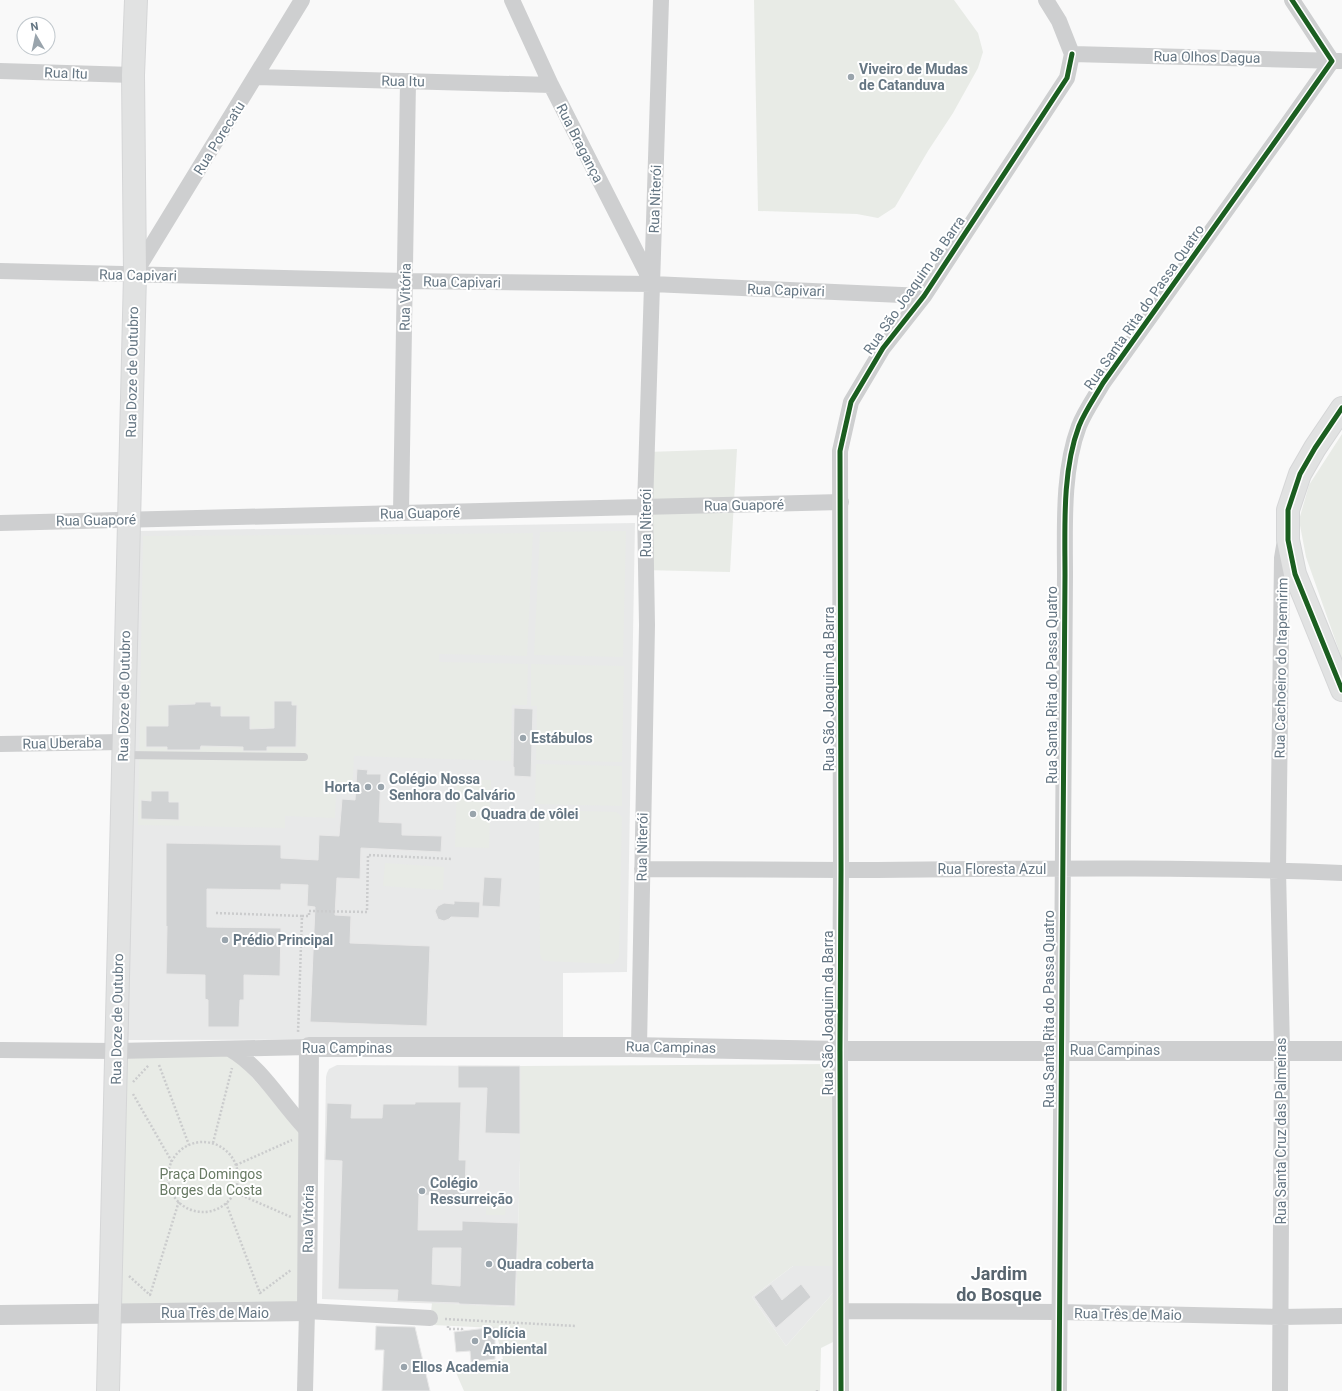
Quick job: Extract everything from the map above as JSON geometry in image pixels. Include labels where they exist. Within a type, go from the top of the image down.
[{"type":"main road","name":"Rua Doze de Outubro","points":[[108,1391],[134,274],[133,75],[136,0]]},
{"type":"main road","name":"Rua Cachoeiro do Itapemirim","points":[[1288,510],[1300,474],[1315,448],[1342,408]]},
{"type":"main road","points":[[1288,510],[1288,540],[1295,574],[1342,690]]},
{"type":"street","name":"Rua Porecatu","points":[[134,274],[302,0]]},
{"type":"street","name":"Rua Bragança","points":[[512,0],[551,85],[652,284]]},
{"type":"street","name":"Rua Niterói","points":[[639,1047],[647,624],[645,507],[661,0]]},
{"type":"street","points":[[1046,0],[1059,21],[1072,54]]},
{"type":"street","points":[[1292,0],[1337,61]]},
{"type":"street","name":"Rua Olhos Dagua","points":[[1072,54],[1337,61]]},
{"type":"street","name":"Rua São Joaquim da Barra","points":[[841,1391],[840,452],[851,402],[883,348],[924,296],[1067,78],[1072,54]]},
{"type":"street","name":"Rua Santa Rita do Passa Quatro","points":[[1059,1391],[1066,496],[1071,458],[1079,426],[1102,382],[1282,132],[1337,61]]},
{"type":"street","name":"Rua Itu","points":[[0,71],[133,75]]},
{"type":"street","name":"Rua Itu","points":[[256,77],[551,85]]},
{"type":"street","name":"Rua Vitória","points":[[401,513],[408,82]]},
{"type":"street","name":"Rua Capivari","points":[[0,271],[405,281],[652,284],[924,296]]},
{"type":"street","name":"Rua Guaporé","points":[[0,523],[841,502]]},
{"type":"street","name":"Rua Cachoeiro do Itapemirim","points":[[1278,870],[1282,558],[1288,510]]},
{"type":"street","name":"Rua Uberaba","points":[[0,744],[123,748]]},
{"type":"street","name":"Rua Floresta Azul","points":[[642,869],[841,870],[1062,868],[1278,870],[1342,873]]},
{"type":"street","name":"Rua Santa Cruz das Palmeiras","points":[[1278,870],[1282,1050],[1280,1391]]},
{"type":"street","name":"Rua Campinas","points":[[0,1050],[116,1051],[303,1048],[639,1047],[840,1051],[1342,1051]]},
{"type":"street","name":"Rua Vitória","points":[[303,1048],[306,1311],[304,1391]]},
{"type":"street","points":[[230,1049],[246,1059],[258,1072],[287,1108],[304,1135]]},
{"type":"street","name":"Rua Três de Maio","points":[[0,1315],[306,1311],[430,1318]]},
{"type":"street","name":"Rua Três de Maio","points":[[841,1311],[1059,1312],[1280,1317],[1342,1316]]},
{"type":"lane","points":[[123,748],[304,757]]},
{"type":"path","points":[[216,913],[309,916],[309,911],[367,912],[368,855],[452,859]]},
{"type":"path","points":[[302,916],[303,1048]]},
{"type":"path","points":[[156,1058],[190,1145]]},
{"type":"path","points":[[129,1086],[150,1064]]},
{"type":"path","points":[[213,1143],[232,1067]]},
{"type":"path","points":[[133,1093],[172,1162]]},
{"type":"path","points":[[236,1165],[304,1135]]},
{"type":"path","points":[[202,1142],[213,1143],[221,1146],[233,1158],[236,1165],[238,1179],[234,1192],[226,1203],[207,1211],[197,1211],[187,1207],[179,1201],[170,1187],[168,1178],[172,1162],[182,1149],[202,1142]]},
{"type":"path","points":[[234,1192],[298,1220]]},
{"type":"path","points":[[127,1274],[150,1294],[179,1201]]},
{"type":"path","points":[[226,1203],[260,1293],[296,1266]]},
{"type":"path","points":[[430,1318],[576,1326]]},
{"type":"path","points":[[448,1326],[448,1329],[462,1328],[462,1331]]},
{"type":"shaded area","name":"Colégio Nossa Senhora do Calvário","points":[[635,523],[627,972],[563,973],[563,1039],[125,1040],[139,531]]},
{"type":"shaded area","name":"Colégio Ressurreição","points":[[337,1065],[520,1066],[520,1159],[516,1307],[322,1299],[326,1077],[329,1069]]},
{"type":"shaded area","points":[[793,1266],[841,1266],[841,1284],[786,1346],[752,1297]]},
{"type":"green space","points":[[754,0],[954,0],[978,33],[983,52],[978,68],[953,113],[928,151],[895,207],[878,218],[857,214],[758,211]]},
{"type":"green space","points":[[1342,434],[1342,659],[1306,557],[1299,520],[1309,485]]},
{"type":"green space","points":[[737,449],[730,572],[643,570],[647,452]]},
{"type":"green space","points":[[626,531],[623,657],[534,655],[540,532]]},
{"type":"green space","points":[[533,533],[527,656],[439,654],[439,662],[528,664],[527,705],[512,705],[511,761],[354,756],[352,794],[336,793],[335,818],[285,816],[285,828],[138,825],[143,536]]},
{"type":"green space","points":[[531,664],[624,666],[622,762],[536,760],[537,706],[531,706]]},
{"type":"green space","points":[[536,764],[622,766],[622,806],[535,804]]},
{"type":"green space","name":"Quadra de vôlei","points":[[457,780],[491,780],[489,848],[455,847]]},
{"type":"green space","points":[[545,810],[616,812],[622,817],[619,957],[613,964],[544,961],[541,958],[539,816],[541,812]]},
{"type":"green space","points":[[385,863],[444,867],[443,890],[383,886]]},
{"type":"green space","name":"Praça Domingos Borges da Costa","points":[[232,1055],[304,1135],[300,1304],[119,1309],[121,1057]]},
{"type":"green space","points":[[827,1064],[837,1069],[841,1266],[793,1266],[752,1297],[786,1346],[841,1284],[841,1338],[821,1348],[820,1391],[464,1391],[454,1368],[503,1359],[495,1328],[433,1325],[430,1322],[432,1303],[516,1307],[520,1159],[520,1066]]},
{"type":"green space","points":[[486,1202],[506,1202],[505,1215],[486,1215]]},
{"type":"building","points":[[274,701],[292,701],[292,705],[297,705],[296,747],[267,747],[267,751],[243,751],[243,747],[201,746],[200,750],[167,750],[167,747],[146,747],[146,726],[168,726],[168,705],[211,702],[211,706],[221,706],[221,716],[250,716],[250,729],[274,728]]},
{"type":"building","name":"Estábulos","points":[[514,708],[533,709],[531,777],[514,776]]},
{"type":"building","points":[[357,769],[368,770],[367,774],[381,774],[379,822],[402,823],[402,835],[442,836],[441,852],[361,848],[360,879],[337,878],[335,915],[351,916],[350,943],[430,946],[427,1026],[310,1022],[315,907],[307,906],[308,885],[281,884],[281,890],[207,889],[207,927],[281,928],[280,976],[244,975],[244,1000],[240,1000],[239,1027],[208,1027],[208,1000],[205,999],[205,975],[166,974],[166,843],[281,845],[281,858],[318,860],[319,835],[339,836],[342,799],[355,800]]},
{"type":"building","points":[[151,791],[169,791],[169,802],[179,802],[179,820],[141,819],[141,800],[151,801]]},
{"type":"building","points":[[484,877],[502,878],[500,907],[482,906]]},
{"type":"building","points":[[454,901],[480,902],[479,918],[451,917],[444,921],[438,919],[435,911],[438,906],[444,903],[454,904]]},
{"type":"building","points":[[458,1066],[520,1066],[520,1134],[485,1133],[487,1088],[458,1088]]},
{"type":"building","name":"Colégio Ressurreição","points":[[415,1102],[461,1102],[459,1160],[466,1160],[465,1196],[419,1195],[418,1230],[462,1230],[462,1221],[518,1223],[515,1306],[397,1301],[398,1290],[338,1289],[342,1161],[325,1160],[327,1103],[352,1104],[351,1118],[382,1118],[383,1104],[415,1104]],"holes":[[[433,1248],[461,1248],[460,1286],[432,1284]]]},
{"type":"building","points":[[771,1284],[782,1300],[801,1284],[811,1297],[776,1328],[754,1297]]},
{"type":"building","name":"Ellos Academia","points":[[376,1326],[415,1327],[430,1391],[382,1391],[384,1350],[375,1350]]},
{"type":"building","name":"Polícia Ambiental","points":[[495,1327],[495,1359],[471,1362],[470,1351],[456,1352],[454,1332]]},
{"type":"cycle path","points":[[1059,1391],[1065,519],[1067,480],[1070,462],[1079,426],[1087,409],[1103,383],[1332,61],[1292,0]]},
{"type":"cycle path","points":[[841,1391],[840,451],[851,402],[883,348],[924,296],[1067,78],[1072,54]]},
{"type":"cycle path","points":[[1342,408],[1315,448],[1300,474],[1288,510],[1288,540],[1295,574],[1342,690]]},
{"type":"place","name":"Viveiro de Mudas de Catanduva","points":[[851,77]]},
{"type":"place","name":"Estábulos","points":[[523,738]]},
{"type":"place","name":"Horta","points":[[368,787]]},
{"type":"place","name":"Colégio Nossa Senhora do Calvário","points":[[381,787]]},
{"type":"place","name":"Quadra de vôlei","points":[[473,814]]},
{"type":"place","name":"Prédio Principal","points":[[225,940]]},
{"type":"place","name":"Colégio Ressurreição","points":[[422,1191]]},
{"type":"place","name":"Quadra coberta","points":[[489,1264]]},
{"type":"place","name":"Polícia Ambiental","points":[[475,1341]]},
{"type":"place","name":"Ellos Academia","points":[[404,1367]]},
{"type":"district","name":"Jardim do Bosque","points":[[999,1283]]}]
